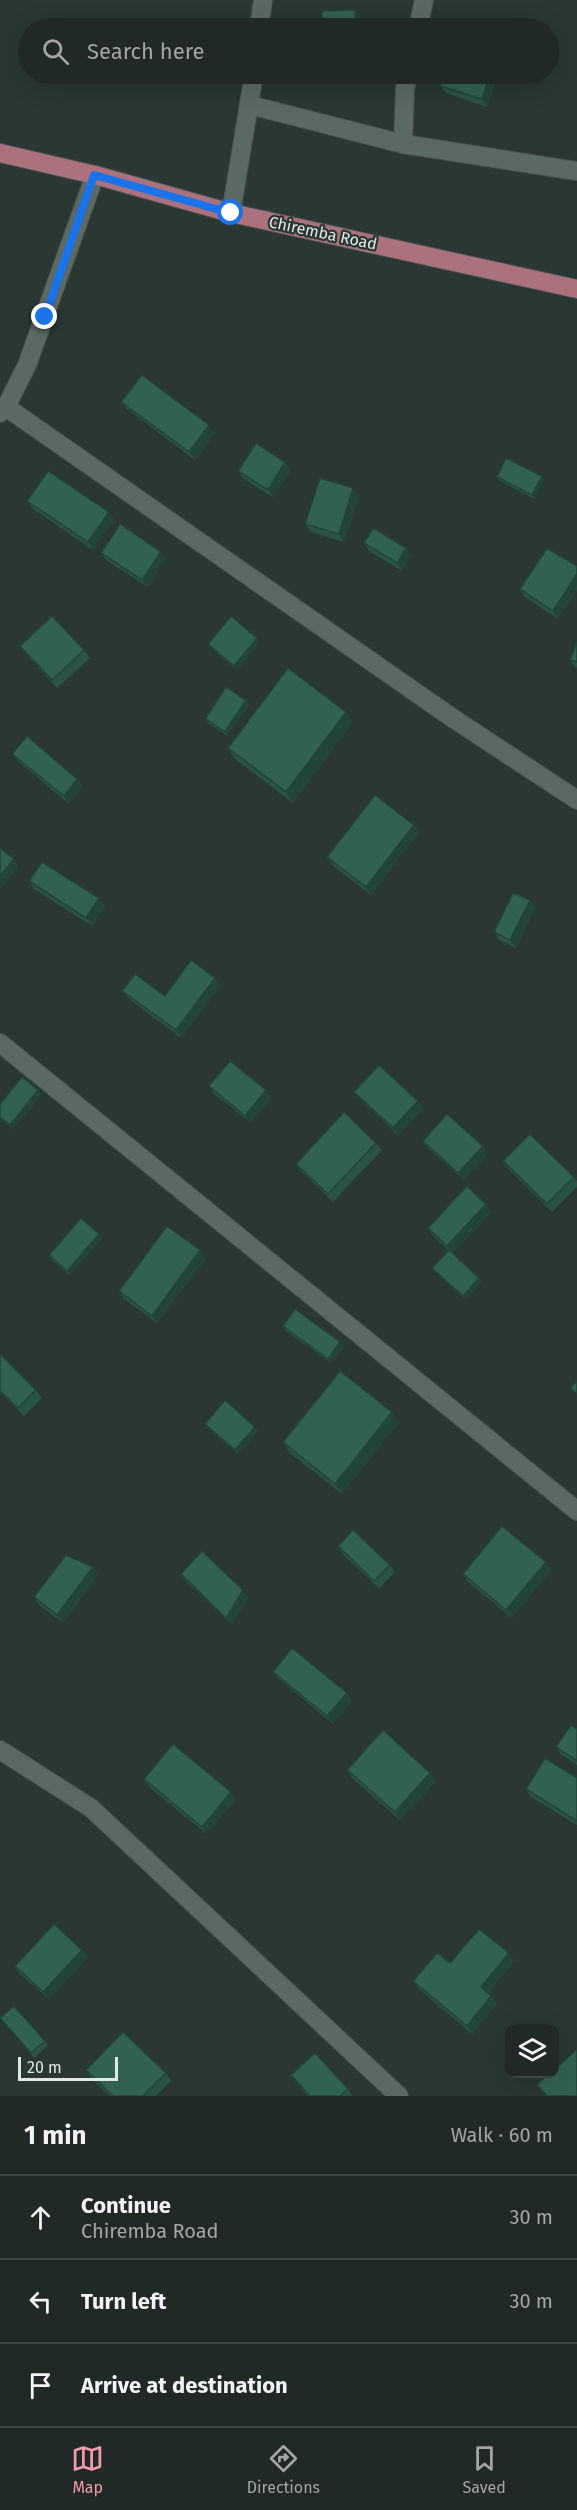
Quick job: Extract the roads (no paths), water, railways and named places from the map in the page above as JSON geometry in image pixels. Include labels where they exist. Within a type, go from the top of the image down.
[{"type":"main road","name":"Chiremba Road","points":[[0,153],[94,175],[231,213],[577,289]]},
{"type":"street","points":[[261,18],[263,0]]},
{"type":"street","points":[[420,18],[424,0]]},
{"type":"street","points":[[231,213],[253,84]]},
{"type":"street","points":[[403,144],[406,84]]},
{"type":"street","points":[[250,105],[403,144],[577,171]]},
{"type":"street","points":[[94,175],[30,355],[3,410],[451,717],[577,800]]},
{"type":"street","points":[[0,1043],[577,1511]]},
{"type":"street","points":[[0,1750],[92,1808],[399,2096]]}]
